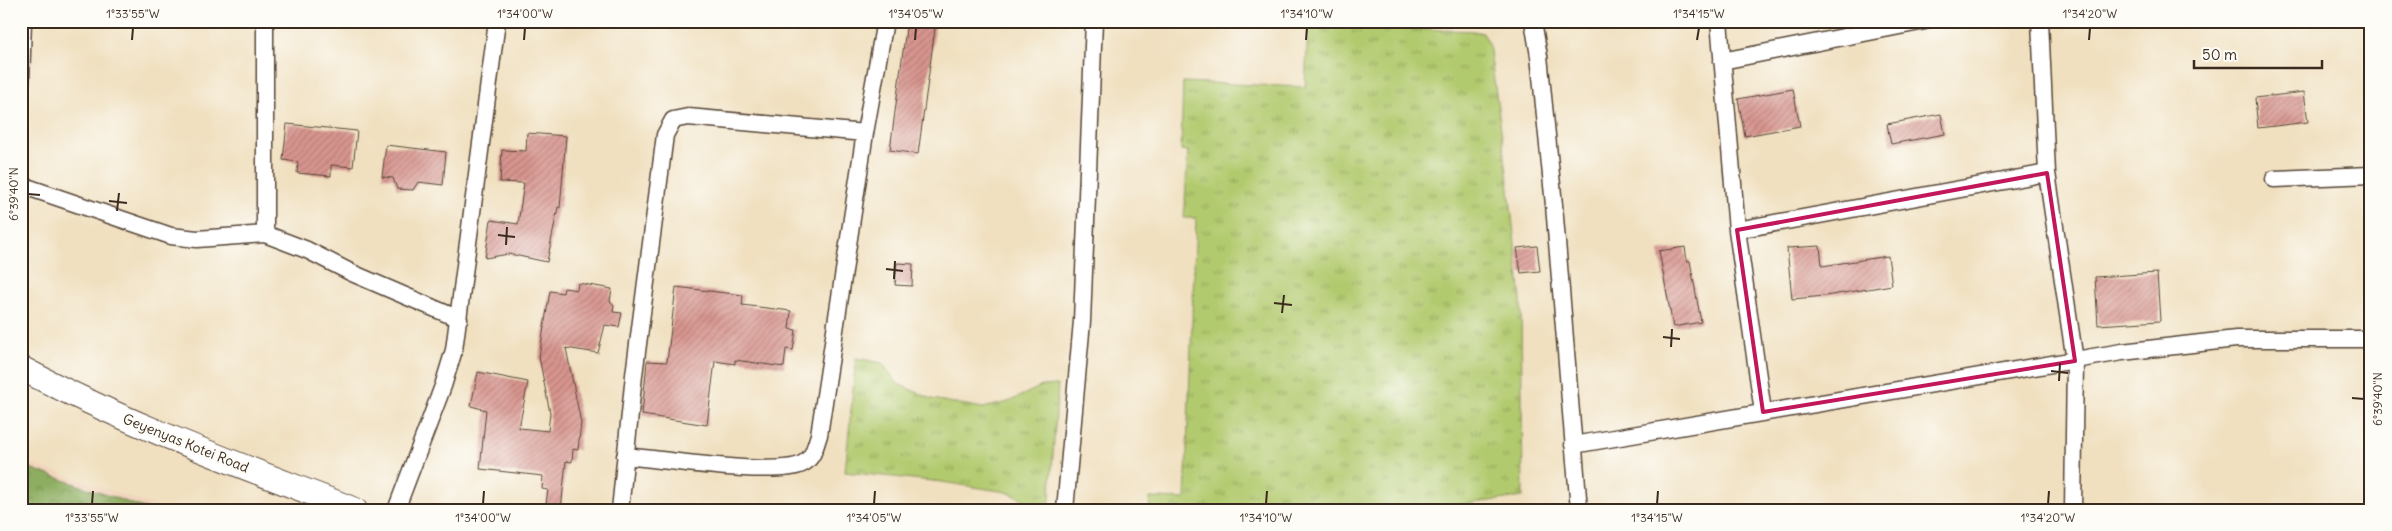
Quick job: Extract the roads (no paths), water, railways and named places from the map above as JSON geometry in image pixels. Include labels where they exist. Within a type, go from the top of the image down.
[{"type":"street","points":[[21,82],[22,21]]},
{"type":"street","points":[[265,21],[266,234]]},
{"type":"street","points":[[396,510],[443,386],[454,350],[460,319],[497,21]]},
{"type":"street","points":[[625,456],[762,468],[786,468],[802,464],[811,457],[819,436],[865,133],[885,21]]},
{"type":"street","points":[[1065,510],[1082,321],[1094,21]]},
{"type":"street","points":[[1533,21],[1539,56],[1554,205],[1579,510]]},
{"type":"street","points":[[1718,21],[1737,230],[1763,412]]},
{"type":"street","points":[[1722,61],[1925,21]]},
{"type":"street","points":[[2040,21],[2047,173],[2075,361],[2073,510]]},
{"type":"street","points":[[620,510],[665,135],[673,120],[688,117],[865,133]]},
{"type":"street","points":[[1737,230],[2047,173]]},
{"type":"street","points":[[2274,179],[2371,175]]},
{"type":"street","points":[[21,185],[172,236],[196,239],[266,234],[307,250],[352,274],[460,319]]},
{"type":"street","points":[[1573,445],[2122,352],[2236,339],[2371,339]]},
{"type":"street","name":"Geyenyas Kotei Road","points":[[21,368],[75,397],[355,510]]}]
